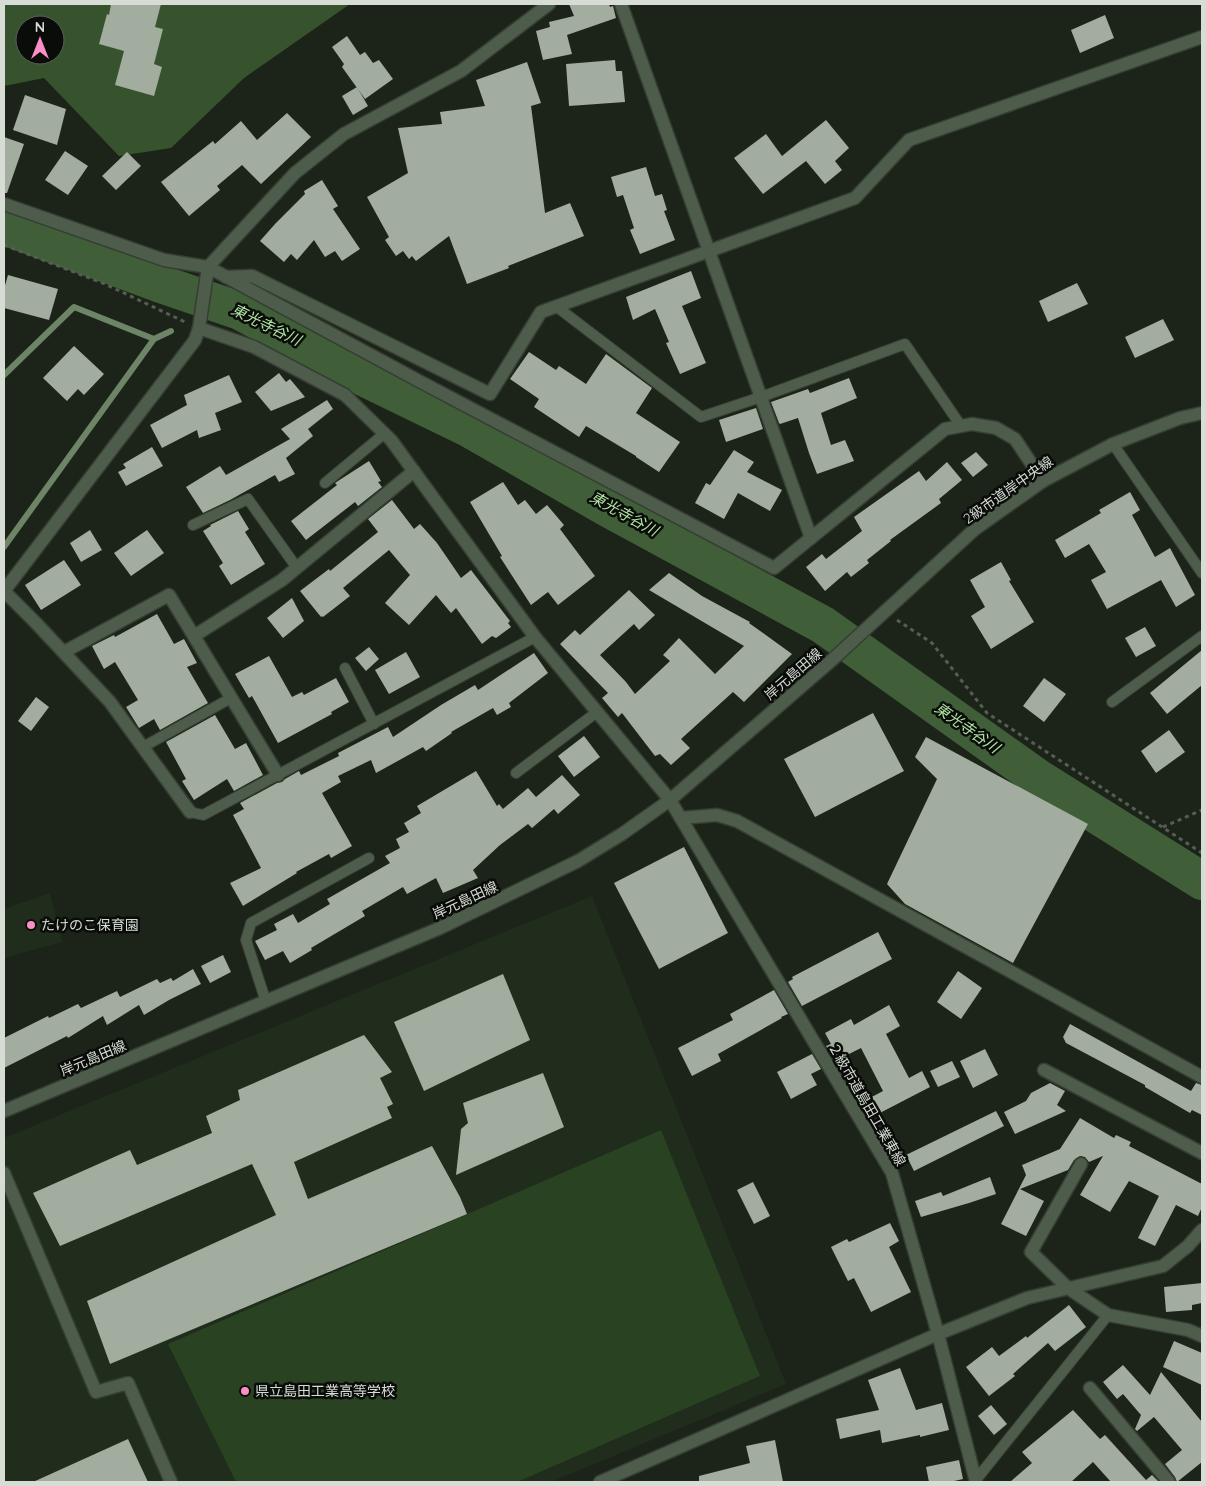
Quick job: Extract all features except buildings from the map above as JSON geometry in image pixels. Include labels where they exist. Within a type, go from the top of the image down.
[{"type":"street","points":[[190,812],[110,702],[4,591],[195,340],[199,328],[208,267],[295,173],[344,134],[461,71],[549,4]]},
{"type":"street","points":[[621,4],[811,538]]},
{"type":"street","points":[[226,278],[252,276],[490,394],[541,312],[855,198],[909,140],[1202,37]]},
{"type":"street","points":[[4,204],[164,260],[208,267],[774,568],[945,429],[972,424],[996,428],[1015,439],[1043,481]]},
{"type":"street","name":"２級市道島田工業東線","points":[[199,328],[254,347],[345,395],[391,440],[535,637],[670,800],[892,1173],[938,1334],[975,1482]]},
{"type":"street","name":"2級市道岸中央線","points":[[882,614],[976,529],[1043,481],[1113,444],[1180,418],[1202,413]]},
{"type":"street","points":[[194,636],[282,580],[414,471]]},
{"type":"street","points":[[64,652],[168,595],[278,775]]},
{"type":"street","name":"岸元島田線","points":[[4,1111],[440,928],[585,857],[622,834],[670,800],[832,660],[882,614]]},
{"type":"street","points":[[681,818],[717,815],[737,821],[1202,1077]]},
{"type":"street","points":[[1044,1070],[1202,1153]]},
{"type":"street","points":[[1081,1164],[1031,1252],[1068,1288],[1108,1315],[1188,1330],[1202,1336]]},
{"type":"street","points":[[4,1174],[96,1392],[128,1383],[171,1482]]},
{"type":"street","points":[[600,1482],[938,1334],[1027,1298],[1163,1266],[1188,1246],[1202,1230]]},
{"type":"street","points":[[1090,1388],[1169,1482]]},
{"type":"lane","points":[[557,306],[701,417],[905,344],[961,426]]},
{"type":"lane","points":[[325,484],[385,434]]},
{"type":"lane","points":[[1113,444],[1202,573]]},
{"type":"lane","points":[[193,526],[248,499],[297,568]]},
{"type":"lane","points":[[1112,702],[1202,636]]},
{"type":"lane","points":[[190,812],[204,815],[535,637]]},
{"type":"lane","points":[[345,668],[374,724]]},
{"type":"lane","points":[[143,747],[231,698]]},
{"type":"lane","points":[[516,774],[597,712]]},
{"type":"lane","points":[[266,1002],[246,940],[251,923],[369,858]]},
{"type":"lane","points":[[975,1482],[1108,1315]]},
{"type":"path","points":[[4,245],[105,284],[199,328]]},
{"type":"path","points":[[882,614],[932,643],[987,713],[1202,853]]},
{"type":"path","points":[[1162,827],[1202,810]]},
{"type":"shaded area","name":"たけのこ保育園","points":[[50,893],[62,942],[4,958],[4,909]]},
{"type":"shaded area","points":[[592,896],[786,1384],[551,1482],[4,1482],[4,1138]]},
{"type":"green space","points":[[4,4],[350,4],[244,78],[171,148],[119,156],[44,78],[4,86]]},
{"type":"green space","points":[[661,1130],[760,1376],[517,1482],[236,1482],[168,1344]]},
{"type":"waterway","name":"東光寺谷川","points":[[4,226],[240,311],[363,377],[470,429],[606,507],[823,625],[1038,778],[1202,881]]},
{"type":"waterway","points":[[205,315],[226,306]]},
{"type":"waterway","points":[[4,375],[74,307],[154,339]]},
{"type":"waterway","points":[[4,547],[154,339],[171,331]]},
{"type":"place","name":"たけのこ保育園","points":[[31,925]]},
{"type":"place","name":"県立島田工業高等学校","points":[[245,1391]]}]
